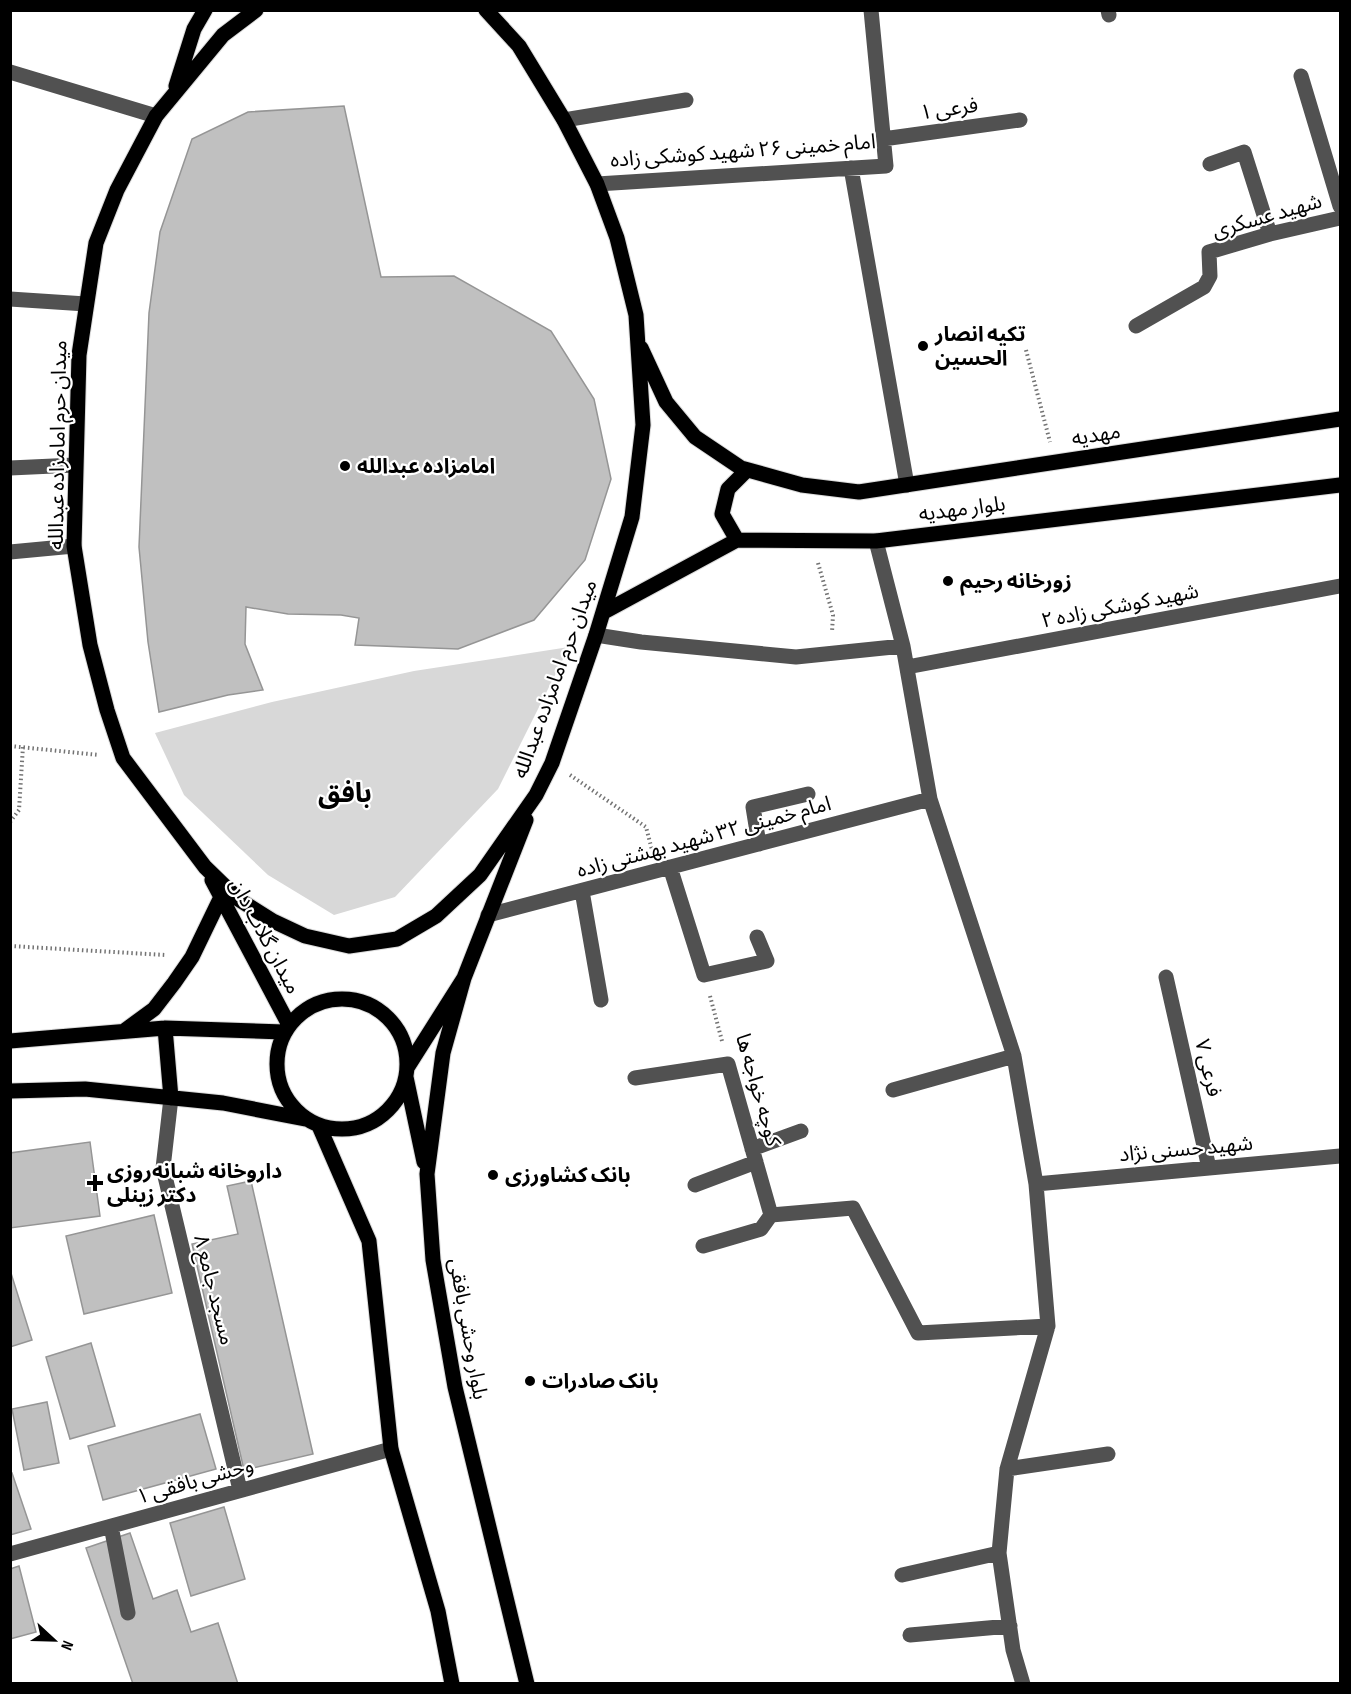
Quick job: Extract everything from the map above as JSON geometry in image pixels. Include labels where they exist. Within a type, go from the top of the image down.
[{"type":"main road","points":[[174,93],[195,30],[205,10]]},
{"type":"main road","name":"میدان حرم امامزاده عبدالله","points":[[256,10],[223,34],[156,116],[117,190],[96,243],[79,355],[74,546],[90,645],[107,710],[123,758],[205,867],[238,899],[273,921],[305,936],[349,946],[397,939],[436,916],[480,875],[536,795],[552,763],[604,612],[632,517],[643,425],[636,315],[617,238],[597,184],[564,120],[519,46],[486,10]]},
{"type":"main road","points":[[500,10],[519,46]]},
{"type":"main road","points":[[637,340],[666,402],[695,436],[747,470],[728,489],[722,514],[737,540]]},
{"type":"main road","name":"مهدیه","points":[[747,470],[802,485],[859,492],[1341,419]]},
{"type":"main road","name":"بلوار مهدیه","points":[[604,612],[737,540],[876,541],[1341,484]]},
{"type":"main road","name":"بلوار وحشی بافقی","points":[[527,1683],[455,1388],[433,1260],[427,1174],[443,1053],[464,978],[536,795]]},
{"type":"main road","name":"میدان گلاب دان","points":[[205,867],[286,1028]]},
{"type":"main road","points":[[124,1031],[154,1009],[192,957],[221,897]]},
{"type":"main road","name":"بلوار وحشی بافقی","points":[[407,1072],[464,978]]},
{"type":"main road","points":[[427,1174],[407,1072],[405,1047],[397,1028],[383,1012],[364,1002],[344,998],[323,1000],[304,1010],[286,1028],[277,1050],[276,1071],[281,1090],[292,1106],[313,1123],[369,1241],[391,1449],[438,1611],[452,1683]]},
{"type":"main road","points":[[10,1041],[165,1028],[286,1028]]},
{"type":"main road","points":[[165,1028],[171,1098]]},
{"type":"main road","points":[[10,1091],[85,1089],[224,1103],[342,1130],[364,1126],[383,1115],[398,1098],[407,1072]]},
{"type":"street","name":"امام خمینی ۲۶ شهید کوشکی زاده","points":[[597,184],[886,166],[871,10]]},
{"type":"street","points":[[10,72],[156,116]]},
{"type":"street","points":[[1301,76],[1341,206]]},
{"type":"street","points":[[564,120],[686,100]]},
{"type":"street","name":"فرعی ۱","points":[[883,139],[1020,120]]},
{"type":"street","points":[[1210,164],[1244,152],[1270,234]]},
{"type":"street","points":[[851,168],[907,485]]},
{"type":"street","name":"شهید عسکری","points":[[1136,326],[1204,287],[1210,276],[1209,252],[1270,234],[1341,218]]},
{"type":"street","points":[[10,299],[86,304]]},
{"type":"street","points":[[10,468],[75,465]]},
{"type":"street","points":[[876,541],[903,646],[930,800],[1014,1056],[1036,1184],[1048,1326],[1007,1469],[999,1553],[1013,1650],[1023,1683]]},
{"type":"street","points":[[10,552],[74,546]]},
{"type":"street","name":"شهید کوشکی زاده ۲","points":[[907,667],[1341,586]]},
{"type":"street","points":[[596,635],[641,642],[796,657],[903,646]]},
{"type":"street","points":[[759,844],[753,807],[807,794]]},
{"type":"street","name":"امام خمینی ۳۲ شهید بهشتی زاده","points":[[488,915],[930,800]]},
{"type":"street","points":[[663,869],[704,975],[767,961],[757,937]]},
{"type":"street","points":[[582,891],[601,1000]]},
{"type":"street","name":"فرعی ۷","points":[[1166,977],[1209,1168]]},
{"type":"street","points":[[892,1090],[1014,1056]]},
{"type":"street","points":[[635,1078],[729,1064]]},
{"type":"street","name":"کوچه خواجه ها","points":[[729,1064],[771,1215]]},
{"type":"street","name":"مسجد جامع ۸","points":[[171,1098],[163,1168],[240,1490]]},
{"type":"street","points":[[695,1185],[801,1131]]},
{"type":"street","name":"شهید حسنی نژاد","points":[[1036,1184],[1341,1156]]},
{"type":"street","points":[[703,1246],[761,1229],[771,1215],[853,1208],[918,1333],[1048,1326]]},
{"type":"street","name":"وحشی بافقی ۱","points":[[10,1554],[391,1449]]},
{"type":"street","points":[[1007,1469],[1108,1454]]},
{"type":"street","points":[[111,1526],[128,1613]]},
{"type":"street","points":[[902,1575],[999,1553]]},
{"type":"street","points":[[910,1635],[1010,1626]]},
{"type":"path","points":[[1026,350],[1056,462]]},
{"type":"path","points":[[811,540],[833,615],[832,653]]},
{"type":"path","points":[[10,746],[123,758]]},
{"type":"path","points":[[10,822],[19,810],[23,746]]},
{"type":"path","points":[[552,763],[646,826],[663,869]]},
{"type":"path","points":[[10,946],[192,957]]},
{"type":"path","name":"کوچه خواجه ها","points":[[704,975],[729,1064]]},
{"type":"shaded area","points":[[569,647],[498,789],[395,897],[334,915],[268,875],[184,795],[155,733],[272,702],[414,671]]},
{"type":"building","points":[[344,106],[381,277],[454,276],[551,331],[594,399],[611,479],[585,560],[534,620],[458,649],[355,645],[359,618],[341,615],[288,614],[246,607],[245,644],[263,690],[228,695],[159,712],[148,642],[139,547],[149,313],[160,232],[192,139],[248,112]]},
{"type":"building","points":[[90,1142],[100,1216],[10,1228],[10,1153]]},
{"type":"building","points":[[251,1181],[313,1454],[244,1470],[192,1244],[238,1234],[227,1186]]},
{"type":"building","points":[[154,1215],[172,1293],[84,1314],[66,1236]]},
{"type":"building","points":[[10,1270],[32,1340],[10,1347]]},
{"type":"building","points":[[91,1343],[115,1426],[70,1439],[46,1357]]},
{"type":"building","points":[[47,1402],[59,1463],[24,1470],[12,1409]]},
{"type":"building","points":[[200,1414],[216,1469],[103,1500],[88,1446]]},
{"type":"building","points":[[12,1473],[31,1529],[10,1535],[10,1474]]},
{"type":"building","points":[[224,1507],[245,1579],[191,1596],[170,1523]]},
{"type":"building","points":[[130,1533],[153,1599],[177,1590],[191,1632],[218,1623],[238,1684],[133,1684],[86,1548]]},
{"type":"building","points":[[19,1566],[36,1632],[10,1639],[10,1569]]},
{"type":"place","name":"تکیه انصار الحسین","points":[[923,346]]},
{"type":"place","name":"امامزاده عبدالله","points":[[345,466]]},
{"type":"place","name":"زورخانه رحیم","points":[[948,581]]},
{"type":"place","name":"بانک کشاورزی","points":[[493,1175]]},
{"type":"place","name":"داروخانه شبانه‌روزی دکتر زینلی","points":[[95,1183]]},
{"type":"place","name":"بانک صادرات","points":[[530,1381]]},
{"type":"district","name":"بافق","points":[[345,794]]}]
